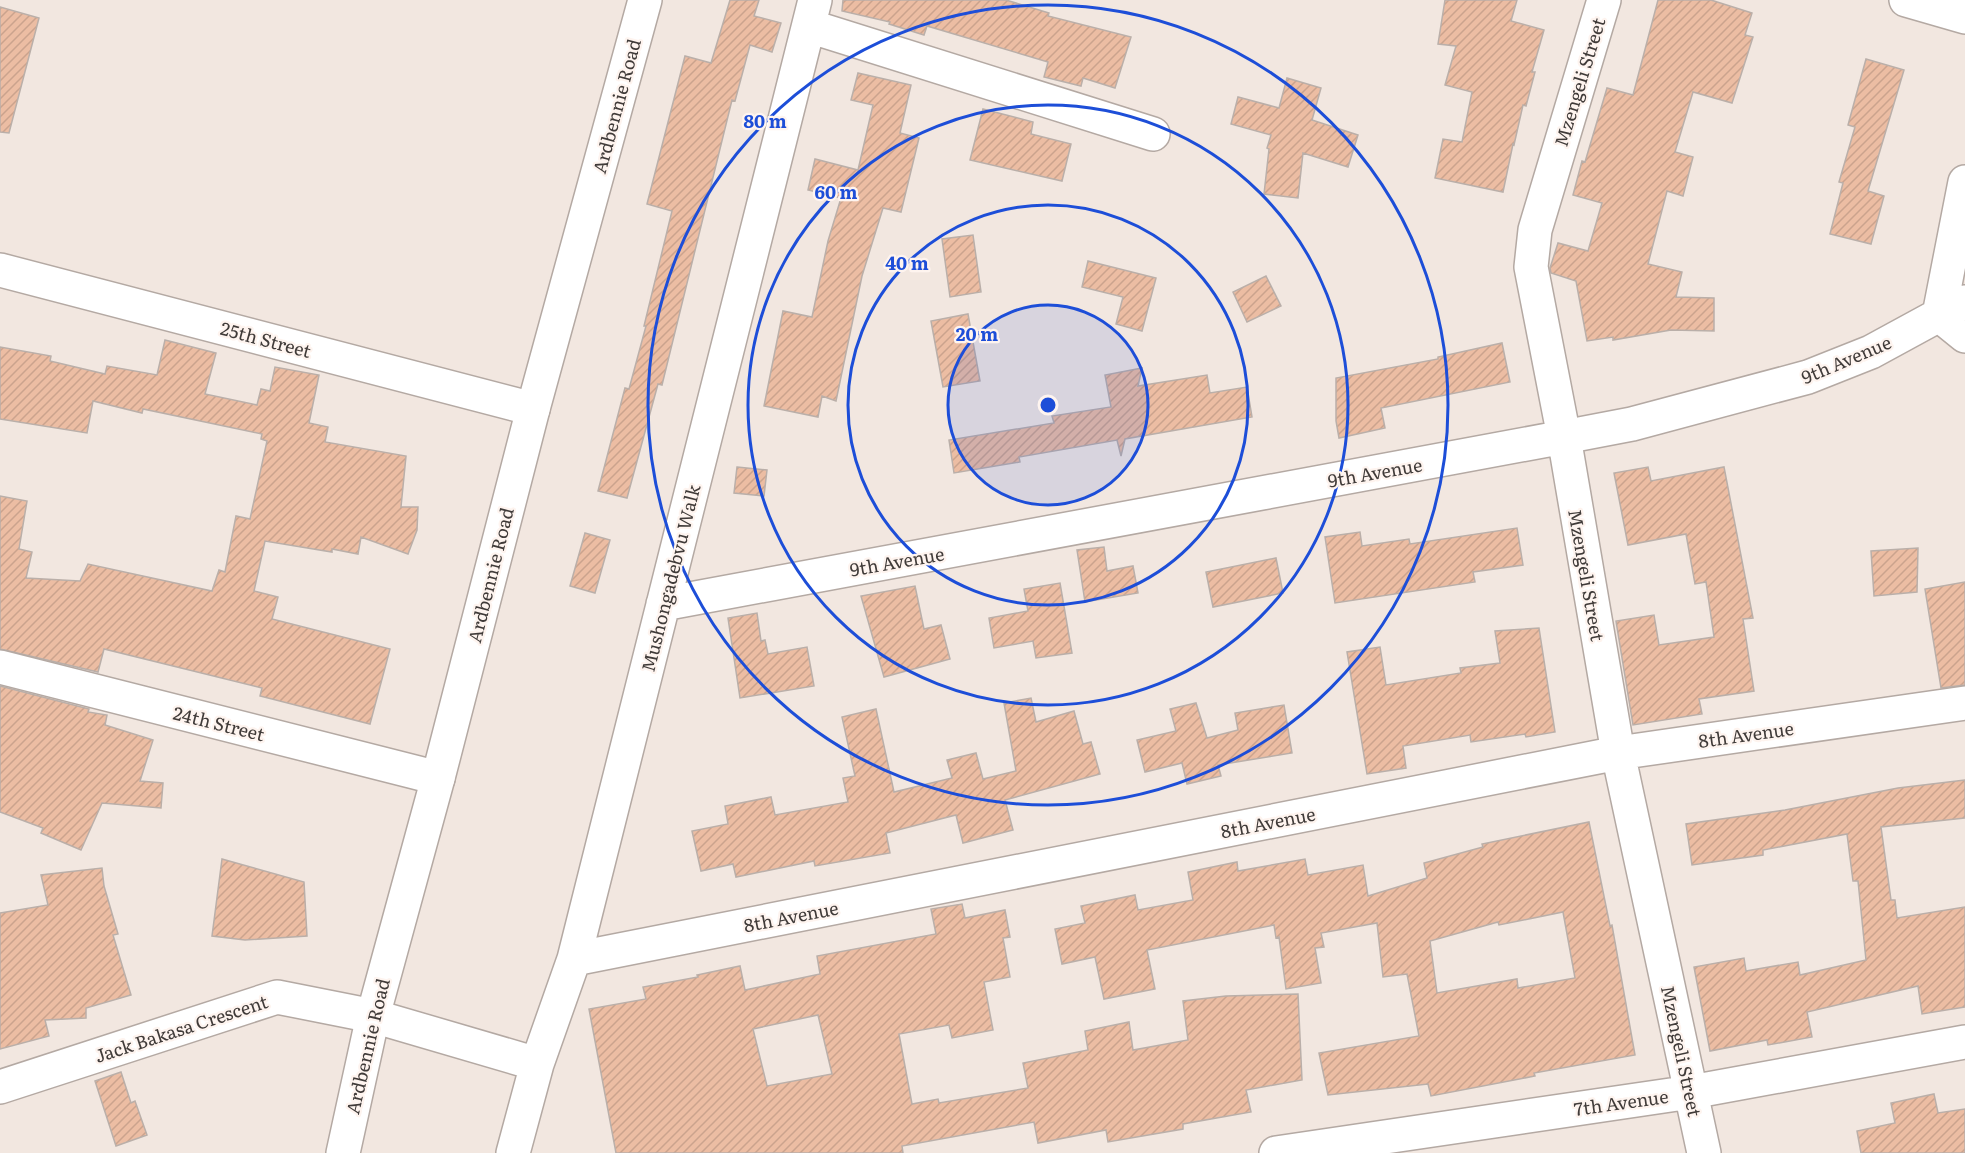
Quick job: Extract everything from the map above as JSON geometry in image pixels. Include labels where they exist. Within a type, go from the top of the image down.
[{"type":"street","name":"Ardbennie Road","points":[[343,1153],[373,1016],[438,778],[532,409],[645,0]]},
{"type":"street","name":"Mzengeli Street","points":[[1604,0],[1539,219],[1532,249],[1531,267],[1564,437],[1618,753],[1704,1153]]},
{"type":"street","points":[[1906,0],[1965,17]]},
{"type":"street","points":[[812,13],[1153,134]]},
{"type":"street","name":"Mushongadebvu Walk","points":[[513,1153],[537,1064],[574,959],[812,13]]},
{"type":"street","points":[[1965,182],[1952,308],[1965,336]]},
{"type":"street","name":"25th Street","points":[[0,270],[532,409]]},
{"type":"street","name":"9th Avenue","points":[[663,604],[1632,424],[1808,377],[1871,352],[1952,308]]},
{"type":"street","name":"24th Street","points":[[0,667],[438,778]]},
{"type":"street","name":"8th Avenue","points":[[574,959],[1618,753],[1965,703]]},
{"type":"street","name":"Jack Bakasa Crescent","points":[[0,1086],[277,997],[373,1016],[537,1064]]},
{"type":"street","name":"7th Avenue","points":[[1276,1153],[1691,1092],[1965,1042]]},
{"type":"building","points":[[730,0],[759,0],[754,16],[781,23],[772,52],[750,45],[735,101],[732,100],[662,385],[658,384],[627,498],[598,491],[625,388],[629,389],[646,326],[644,326],[672,211],[647,204],[685,56],[711,63]]},
{"type":"building","points":[[843,0],[1006,0],[1049,13],[1048,16],[1131,37],[1115,88],[1083,78],[1081,86],[1044,77],[1048,62],[927,26],[924,35],[889,24],[890,22],[842,11]]},
{"type":"building","points":[[1445,0],[1517,0],[1511,21],[1544,30],[1532,72],[1535,72],[1526,106],[1523,105],[1513,144],[1503,192],[1435,178],[1443,139],[1462,142],[1472,92],[1445,85],[1456,46],[1438,44]]},
{"type":"building","points":[[1658,0],[1711,0],[1752,13],[1745,35],[1753,37],[1732,103],[1693,92],[1675,152],[1693,157],[1683,196],[1667,191],[1648,264],[1682,272],[1676,297],[1714,298],[1714,331],[1671,330],[1613,340],[1613,337],[1587,341],[1576,281],[1551,273],[1550,268],[1558,243],[1588,251],[1602,203],[1573,195],[1582,161],[1585,162],[1607,88],[1633,95]]},
{"type":"building","points":[[0,7],[39,18],[9,133],[0,132]]},
{"type":"building","points":[[1866,59],[1904,70],[1868,191],[1884,196],[1871,244],[1830,234],[1843,183],[1839,182],[1855,127],[1848,125]]},
{"type":"building","points":[[858,73],[911,85],[900,133],[919,138],[901,212],[883,208],[862,276],[836,401],[822,396],[818,417],[764,406],[783,311],[812,317],[828,241],[841,198],[808,190],[815,159],[858,170],[873,105],[851,100]]},
{"type":"building","points":[[1287,78],[1321,88],[1312,120],[1358,135],[1348,167],[1303,153],[1298,198],[1264,194],[1269,149],[1267,148],[1271,135],[1231,124],[1238,97],[1279,108]]},
{"type":"building","points":[[983,109],[1033,122],[1031,134],[1071,144],[1062,181],[970,160]]},
{"type":"building","points":[[973,235],[981,292],[950,297],[942,239]]},
{"type":"building","points":[[1088,261],[1156,278],[1142,331],[1116,324],[1123,297],[1082,287]]},
{"type":"building","points":[[1266,276],[1281,306],[1247,322],[1233,292]]},
{"type":"building","points":[[968,314],[980,381],[943,387],[931,321]]},
{"type":"building","points":[[165,340],[216,353],[205,394],[257,405],[261,389],[270,391],[275,367],[319,375],[309,423],[328,427],[325,442],[406,456],[401,507],[418,507],[417,530],[408,554],[361,537],[358,554],[265,541],[254,591],[278,597],[272,619],[390,649],[370,724],[260,696],[262,688],[104,649],[98,672],[0,649],[0,496],[27,501],[19,549],[32,552],[26,578],[80,581],[88,564],[212,591],[219,570],[225,572],[236,516],[250,519],[267,441],[261,439],[262,434],[143,409],[142,413],[93,401],[87,433],[0,419],[0,347],[51,356],[50,361],[105,374],[107,366],[157,375]]},
{"type":"building","points":[[1502,343],[1510,382],[1381,408],[1385,428],[1339,438],[1336,421],[1336,378],[1438,359],[1438,357]]},
{"type":"building","points":[[1142,368],[1138,386],[1207,375],[1210,393],[1247,387],[1252,417],[1125,439],[1121,456],[1117,440],[1019,457],[1020,462],[954,473],[949,440],[1054,423],[1052,416],[1111,407],[1105,375]]},
{"type":"building","points":[[737,467],[767,470],[764,496],[734,493]]},
{"type":"building","points":[[1648,467],[1651,481],[1724,467],[1753,618],[1743,619],[1754,691],[1699,699],[1702,714],[1633,725],[1616,621],[1654,615],[1659,645],[1714,637],[1706,582],[1695,584],[1686,534],[1628,545],[1614,473]]},
{"type":"building","points":[[1517,528],[1523,565],[1473,572],[1475,582],[1335,603],[1325,537],[1360,532],[1362,546],[1409,539],[1410,544]]},
{"type":"building","points":[[585,533],[610,540],[595,593],[570,586]]},
{"type":"building","points":[[1104,547],[1107,571],[1133,566],[1138,593],[1085,602],[1077,550]]},
{"type":"building","points":[[1918,548],[1917,592],[1874,596],[1871,551]]},
{"type":"building","points":[[1276,558],[1283,593],[1213,607],[1206,572]]},
{"type":"building","points":[[1965,582],[1965,685],[1941,688],[1925,589]]},
{"type":"building","points":[[1060,583],[1072,653],[1036,658],[1033,641],[994,648],[989,618],[1028,611],[1024,589]]},
{"type":"building","points":[[915,586],[924,629],[941,625],[950,659],[884,677],[861,596]]},
{"type":"building","points":[[757,613],[761,641],[765,640],[768,654],[807,647],[814,686],[740,698],[728,618]]},
{"type":"building","points":[[1539,628],[1555,732],[1471,742],[1470,735],[1403,746],[1406,768],[1367,774],[1347,652],[1380,647],[1386,685],[1461,673],[1460,668],[1500,663],[1495,631]]},
{"type":"building","points":[[0,686],[89,709],[88,712],[107,715],[105,725],[153,740],[140,781],[163,783],[161,808],[102,803],[81,850],[41,833],[43,828],[0,812]]},
{"type":"building","points":[[1031,698],[1036,722],[1074,711],[1083,744],[1091,742],[1100,774],[1005,800],[1013,830],[963,843],[956,815],[886,833],[890,853],[815,866],[814,861],[736,877],[733,864],[701,871],[692,831],[728,824],[725,806],[771,797],[775,815],[848,802],[843,778],[855,776],[842,717],[876,709],[894,792],[952,778],[947,760],[976,753],[983,779],[1016,771],[1004,703]]},
{"type":"building","points":[[1196,703],[1207,738],[1238,730],[1235,713],[1284,705],[1292,753],[1218,765],[1221,776],[1187,784],[1182,763],[1145,772],[1137,740],[1176,731],[1170,709]]},
{"type":"building","points":[[1965,780],[1965,818],[1881,827],[1891,900],[1895,900],[1897,918],[1965,907],[1965,1007],[1922,1014],[1918,986],[1807,1012],[1812,1037],[1768,1045],[1767,1040],[1710,1051],[1694,967],[1744,958],[1746,971],[1798,962],[1800,975],[1866,960],[1858,881],[1853,881],[1847,834],[1763,850],[1763,855],[1692,865],[1686,824],[1785,810],[1898,788]]},
{"type":"building","points":[[1589,822],[1610,926],[1612,925],[1635,1055],[1534,1073],[1535,1076],[1431,1096],[1428,1084],[1328,1095],[1319,1053],[1419,1036],[1407,974],[1383,977],[1377,923],[1321,933],[1324,947],[1315,948],[1321,983],[1286,989],[1279,937],[1276,938],[1274,925],[1147,950],[1155,989],[1104,999],[1095,957],[1062,964],[1055,929],[1085,923],[1081,906],[1135,895],[1138,910],[1193,900],[1188,872],[1237,862],[1238,871],[1305,859],[1308,875],[1363,865],[1368,896],[1427,878],[1424,863],[1483,847],[1482,844]],"holes":[[[1563,912],[1575,978],[1518,988],[1517,979],[1437,993],[1430,941],[1498,922],[1499,925]]]},
{"type":"building","points":[[222,859],[304,882],[307,936],[245,940],[212,936]]},
{"type":"building","points":[[102,868],[104,886],[118,934],[113,935],[131,995],[86,1008],[86,1018],[45,1020],[49,1036],[0,1049],[0,913],[48,905],[41,875]]},
{"type":"building","points":[[962,904],[965,918],[1005,910],[1010,937],[1003,938],[1010,977],[984,982],[993,1030],[952,1038],[949,1025],[899,1034],[912,1104],[938,1099],[939,1103],[1028,1088],[1023,1063],[1088,1050],[1085,1031],[1129,1022],[1133,1050],[1188,1040],[1183,1001],[1226,996],[1298,994],[1302,1080],[1246,1090],[1251,1112],[1183,1124],[1183,1129],[1108,1142],[1106,1130],[1038,1143],[1034,1122],[902,1146],[903,1153],[616,1153],[589,1009],[646,999],[643,987],[698,977],[697,975],[740,966],[745,990],[820,974],[817,956],[936,934],[931,909]],"holes":[[[818,1015],[832,1074],[767,1086],[753,1029]]]},
{"type":"building","points":[[121,1072],[131,1103],[135,1101],[147,1135],[116,1146],[95,1081]]},
{"type":"building","points":[[1934,1094],[1938,1113],[1965,1109],[1965,1153],[1861,1153],[1857,1131],[1895,1123],[1891,1103]]}]
